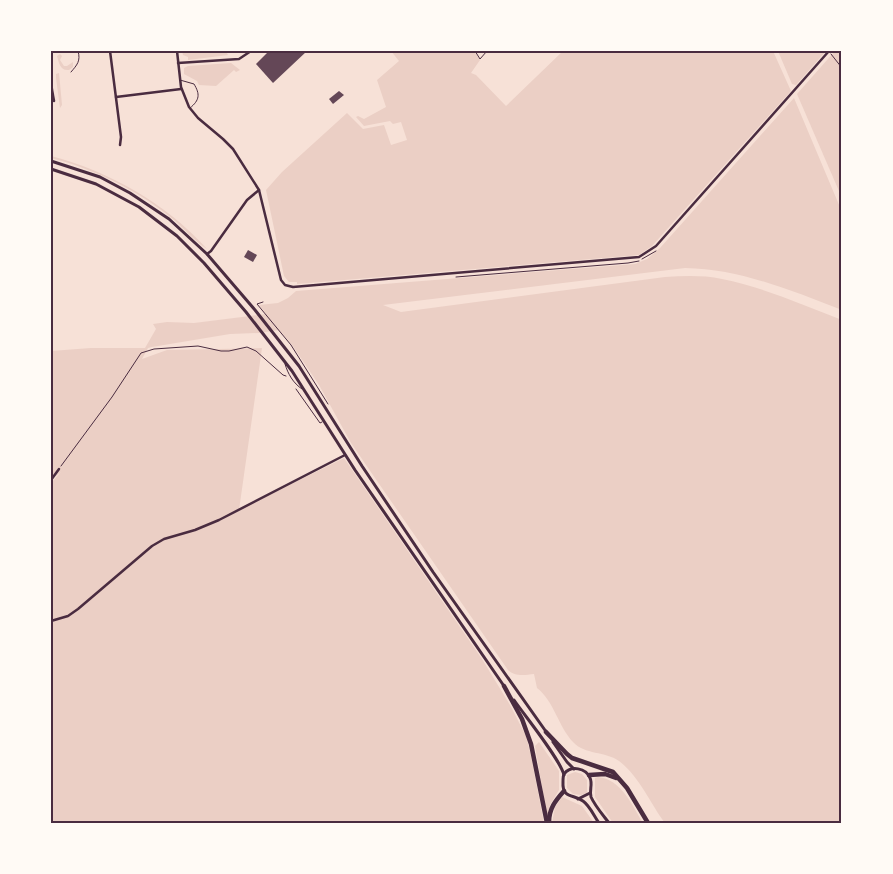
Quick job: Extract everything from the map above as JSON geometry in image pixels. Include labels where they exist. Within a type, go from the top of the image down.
[{"type":"highway","points":[[504,686],[522,719],[531,744],[548,823]]},
{"type":"highway","points":[[546,732],[572,758],[613,772],[627,788],[648,823]]},
{"type":"highway","points":[[589,775],[605,774],[619,779]]},
{"type":"highway","points":[[548,823],[550,812],[564,791]]},
{"type":"street","points":[[110,51],[121,137],[120,144]]},
{"type":"street","points":[[177,51],[181,89],[190,108],[198,118],[233,149],[259,190],[283,283],[289,287],[639,257],[656,246],[830,52]]},
{"type":"street","points":[[178,63],[239,59],[251,51]]},
{"type":"street","points":[[51,84],[54,100]]},
{"type":"street","points":[[116,97],[181,89]]},
{"type":"street","points":[[51,161],[100,178],[130,193],[169,219],[207,254],[255,310],[299,366],[362,466],[433,572],[567,762],[574,768],[583,770],[589,775],[592,799],[609,823]]},
{"type":"street","points":[[51,169],[96,184],[150,215],[189,247],[246,312],[278,351],[306,391],[346,455],[552,754],[564,775],[564,791],[569,796],[584,802],[599,823]]},
{"type":"street","points":[[207,254],[247,200],[259,190]]},
{"type":"street","points":[[51,621],[68,616],[78,609],[152,546],[164,539],[195,530],[218,520],[346,455]]},
{"type":"street","points":[[51,480],[59,469]]},
{"type":"street","points":[[564,775],[574,768]]},
{"type":"street","points":[[578,798],[590,793]]},
{"type":"lane","points":[[71,72],[80,59],[78,51]]},
{"type":"lane","points":[[475,51],[480,59],[487,51]]},
{"type":"lane","points":[[180,80],[192,83],[197,91],[198,99],[190,108]]},
{"type":"path","points":[[830,52],[842,68]]},
{"type":"path","points":[[454,277],[628,263],[643,259],[658,248]]},
{"type":"path","points":[[263,302],[257,304],[291,345],[328,405]]},
{"type":"path","points":[[59,469],[112,397],[141,353],[154,349],[198,346],[229,352],[247,347],[256,351],[283,375],[288,376]]},
{"type":"path","points":[[304,399],[320,423]]},
{"type":"shaded area","points":[[182,51],[226,51],[228,55],[188,60],[188,57],[183,55]]},
{"type":"shaded area","points":[[391,51],[474,51],[480,60],[471,73],[476,75],[506,106],[563,51],[773,51],[791,91],[652,246],[639,255],[297,284],[297,282],[289,282],[284,276],[266,190],[282,172],[347,113],[363,129],[384,125],[391,145],[407,140],[401,122],[393,124],[390,121],[364,126],[356,117],[364,119],[386,107],[377,80],[399,61]]},
{"type":"shaded area","points":[[778,51],[826,51],[796,85],[792,84]]},
{"type":"shaded area","points":[[835,51],[842,51],[842,198],[797,94]]},
{"type":"shaded area","points":[[60,54],[62,56],[60,60],[64,66],[73,62],[73,67],[69,70],[62,68],[57,56]]},
{"type":"shaded area","points":[[231,63],[240,70],[236,72],[234,70],[216,86],[199,85],[197,81],[184,74],[184,68],[188,66]]},
{"type":"shaded area","points":[[59,73],[62,105],[60,108],[56,78],[56,74]]},
{"type":"shaded area","points":[[794,98],[842,212],[842,310],[784,288],[745,276],[705,269],[685,268],[383,305],[401,312],[665,277],[701,276],[737,282],[783,297],[842,320],[842,823],[665,823],[633,774],[626,767],[613,758],[583,749],[573,742],[563,729],[548,700],[537,688],[534,674],[517,675],[508,670],[351,443],[319,385],[292,345],[279,330],[230,334],[152,347],[148,348],[142,359],[167,350],[262,348],[239,510],[344,458],[482,659],[510,705],[526,736],[544,823],[51,823],[51,483],[61,472],[51,480],[51,351],[91,348],[145,348],[156,329],[153,324],[167,322],[194,323],[266,314],[259,305],[278,303],[296,291],[635,264],[647,259],[660,248]]},
{"type":"shaded area","points":[[51,156],[73,162],[136,191],[174,218],[207,249],[169,216],[142,197],[98,174],[51,158]]},
{"type":"shaded area","points":[[539,742],[559,771],[559,790],[550,805],[547,816],[535,746]]},
{"type":"shaded area","points":[[575,772],[582,774],[587,780],[587,793],[581,795],[573,794],[567,788],[567,775]]},
{"type":"shaded area","points":[[598,777],[613,783],[625,794],[643,823],[613,823],[595,797],[595,778]]},
{"type":"shaded area","points":[[562,797],[582,806],[594,823],[552,823],[555,807]]},
{"type":"building","points":[[269,51],[307,51],[273,83],[256,64]]},
{"type":"building","points":[[339,91],[344,95],[333,104],[329,99]]},
{"type":"building","points":[[248,250],[257,255],[253,262],[244,257]]}]
